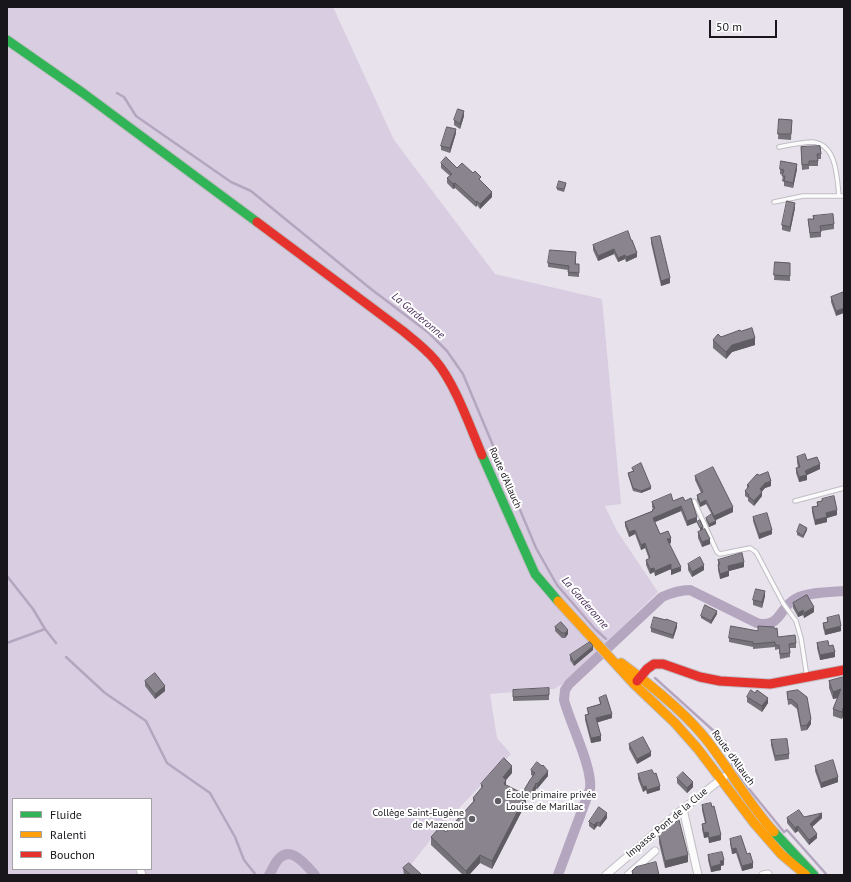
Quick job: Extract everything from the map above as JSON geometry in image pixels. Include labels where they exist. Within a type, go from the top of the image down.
[{"type":"main road","name":"Route d'Allauch","points":[[7,40],[102,107],[385,316],[420,345],[436,361],[447,377],[459,402],[536,574],[559,603],[604,651],[637,680],[685,717],[708,742],[730,772],[758,820],[781,854],[806,875]]},
{"type":"main road","points":[[637,680],[654,664],[663,664],[700,677],[720,682],[770,684],[844,670]]},
{"type":"main road","name":"Route d'Allauch","points":[[637,680],[698,749],[720,780],[814,875]]},
{"type":"street","name":"Impasse Pont de la Clue","points":[[606,875],[683,809],[730,772]]},
{"type":"street","points":[[683,809],[698,875]]},
{"type":"street","points":[[628,875],[655,851]]},
{"type":"lane","points":[[774,202],[803,196],[842,196],[833,160],[826,148],[813,142],[779,147]]},
{"type":"lane","points":[[795,501],[844,488]]},
{"type":"lane","points":[[694,501],[717,552],[720,554],[750,548],[756,552],[783,603],[796,621],[801,638],[807,678]]},
{"type":"shaded area","points":[[7,7],[333,7],[394,140],[495,274],[602,299],[621,504],[605,506],[617,531],[658,592],[566,682],[554,689],[490,694],[497,738],[511,754],[438,830],[403,875],[7,875]]},
{"type":"building","points":[[458,109],[464,111],[460,124],[454,120]]},
{"type":"building","points":[[779,119],[792,120],[791,134],[778,134]]},
{"type":"building","points":[[447,127],[456,129],[450,148],[441,146]]},
{"type":"building","points":[[820,146],[821,154],[817,154],[818,161],[809,161],[809,164],[802,165],[801,147]]},
{"type":"building","points":[[446,157],[457,168],[462,163],[473,173],[475,171],[481,177],[479,179],[492,192],[480,204],[447,178],[452,174],[441,163]]},
{"type":"building","points":[[781,161],[797,164],[793,183],[784,181],[785,176],[782,176],[784,170],[780,169]]},
{"type":"building","points":[[559,181],[566,183],[564,189],[557,188]]},
{"type":"building","points":[[787,201],[795,203],[790,227],[782,225]]},
{"type":"building","points":[[833,214],[834,224],[820,226],[821,232],[810,233],[808,219],[814,219],[813,216]]},
{"type":"building","points":[[628,231],[637,253],[618,258],[614,249],[598,256],[593,245]]},
{"type":"building","points":[[660,236],[670,278],[661,281],[651,238]]},
{"type":"building","points":[[550,250],[576,252],[575,264],[579,264],[579,273],[568,272],[569,266],[548,263]]},
{"type":"building","points":[[775,262],[790,263],[790,276],[774,275]]},
{"type":"building","points":[[844,292],[844,308],[836,311],[831,297]]},
{"type":"building","points":[[752,328],[755,338],[732,345],[726,352],[713,340],[718,334],[721,337],[740,330]]},
{"type":"building","points":[[805,454],[807,460],[817,457],[820,464],[805,471],[807,475],[799,477],[796,468],[800,467],[797,457]]},
{"type":"building","points":[[641,463],[651,487],[641,491],[633,488],[628,473],[634,471],[632,468]]},
{"type":"building","points":[[713,467],[733,507],[714,516],[706,500],[700,503],[697,495],[703,492],[695,476]]},
{"type":"building","points":[[768,472],[771,481],[765,483],[760,489],[762,492],[754,501],[745,491],[749,486],[747,485],[757,474],[759,475]]},
{"type":"building","points":[[671,494],[673,501],[683,497],[685,501],[691,498],[697,517],[687,521],[681,506],[653,518],[660,534],[668,531],[671,538],[667,539],[681,567],[671,570],[671,564],[655,571],[654,568],[650,569],[646,560],[650,558],[645,543],[641,545],[635,530],[629,532],[625,522],[653,511],[652,510],[655,508],[652,502]]},
{"type":"building","points":[[834,496],[837,510],[826,513],[827,517],[815,520],[812,507],[818,506],[817,502],[822,501],[822,499]]},
{"type":"building","points":[[767,513],[772,530],[759,534],[753,517]]},
{"type":"building","points":[[712,514],[716,521],[709,524],[706,518]]},
{"type":"building","points":[[700,520],[703,527],[700,528],[697,522]]},
{"type":"building","points":[[800,524],[807,528],[803,536],[797,532]]},
{"type":"building","points":[[705,529],[710,539],[702,542],[698,532]]},
{"type":"building","points":[[742,553],[744,562],[728,566],[729,571],[720,574],[718,565],[720,564],[718,560]]},
{"type":"building","points":[[700,557],[704,565],[692,572],[688,564]]},
{"type":"building","points":[[756,589],[765,591],[762,602],[753,600]]},
{"type":"building","points":[[807,595],[814,607],[804,613],[803,610],[798,613],[793,603]]},
{"type":"building","points":[[705,605],[717,611],[711,621],[701,616]]},
{"type":"building","points":[[839,615],[841,626],[825,630],[823,623],[828,622],[827,618]]},
{"type":"building","points":[[654,617],[677,623],[673,635],[651,628]]},
{"type":"building","points":[[561,622],[568,630],[565,633],[562,633],[555,627]]},
{"type":"building","points":[[731,626],[758,631],[758,626],[774,627],[775,629],[777,628],[778,637],[795,635],[796,643],[789,644],[790,653],[780,654],[779,645],[775,645],[775,642],[753,644],[753,642],[729,638]]},
{"type":"building","points":[[828,641],[829,646],[833,645],[835,652],[820,655],[817,643]]},
{"type":"building","points":[[590,642],[593,646],[574,662],[570,655]]},
{"type":"building","points":[[155,673],[165,686],[155,694],[145,681]]},
{"type":"building","points":[[844,677],[844,705],[842,712],[833,709],[841,689],[833,692],[829,681]]},
{"type":"building","points":[[549,688],[549,695],[513,697],[513,690]]},
{"type":"building","points":[[751,690],[755,693],[757,690],[768,698],[762,706],[747,697]]},
{"type":"building","points":[[798,690],[807,697],[811,719],[807,725],[801,726],[797,704],[791,699],[788,700],[787,692]]},
{"type":"building","points":[[606,695],[612,714],[596,718],[601,736],[591,738],[585,715],[589,714],[587,708],[601,704],[599,698]]},
{"type":"building","points":[[643,737],[651,752],[637,759],[629,744]]},
{"type":"building","points":[[787,739],[789,754],[775,756],[771,740]]},
{"type":"building","points":[[504,758],[512,766],[503,777],[506,780],[504,784],[526,795],[492,861],[480,855],[466,871],[431,837],[440,827],[446,832],[475,800],[473,798],[483,786],[481,784]]},
{"type":"building","points":[[833,760],[838,777],[821,783],[815,766]]},
{"type":"building","points":[[537,762],[542,766],[543,765],[548,771],[537,784],[536,783],[531,794],[524,790],[535,773],[531,770]]},
{"type":"building","points":[[652,770],[654,774],[656,773],[660,786],[647,790],[646,786],[643,787],[638,774]]},
{"type":"building","points":[[683,772],[693,782],[687,788],[677,778]]},
{"type":"building","points":[[711,803],[712,807],[714,806],[721,835],[709,838],[708,832],[704,833],[702,824],[706,823],[702,805]]},
{"type":"building","points":[[599,807],[607,813],[600,823],[597,822],[594,825],[589,822]]},
{"type":"building","points":[[799,810],[804,817],[822,813],[810,824],[817,834],[809,840],[798,826],[795,828],[787,818]]},
{"type":"building","points":[[679,820],[688,855],[665,861],[659,836]]},
{"type":"building","points":[[741,836],[747,854],[750,853],[753,863],[742,866],[736,848],[732,849],[730,839]]},
{"type":"building","points":[[722,852],[724,860],[720,861],[721,864],[711,867],[708,855]]},
{"type":"building","points":[[656,862],[659,875],[633,875],[632,871],[636,867]]},
{"type":"building","points":[[409,863],[422,875],[411,875],[403,868]]},
{"type":"waterway","name":"La Garderonne","points":[[117,93],[124,97],[136,116],[231,182],[251,191],[371,289],[429,333],[447,351],[463,374],[536,548],[557,585],[595,629],[606,639]]},
{"type":"waterway","points":[[7,576],[33,609],[45,629]]},
{"type":"waterway","points":[[558,875],[590,789],[590,780],[585,758],[564,700],[565,690],[569,684],[662,597],[672,593],[690,590],[757,623],[765,624],[770,623],[779,617],[786,607],[795,599],[806,595],[844,591]]},
{"type":"waterway","points":[[7,643],[45,629],[56,643]]},
{"type":"waterway","points":[[66,657],[105,693],[146,721],[167,763],[210,793],[235,837],[244,860],[256,875]]},
{"type":"waterway","name":"La Garderonne","points":[[655,678],[726,742],[733,760],[732,768],[784,832],[787,830],[827,875]]},
{"type":"waterway","points":[[269,875],[277,861],[282,856],[287,854],[298,858],[315,875]]},
{"type":"traffic: fast","points":[[7,40],[83,93],[257,222]]},
{"type":"traffic: fast","points":[[482,455],[535,574],[558,601]]},
{"type":"traffic: fast","points":[[774,832],[814,875]]},
{"type":"traffic: slow","points":[[558,601],[634,684],[675,723],[698,749],[754,823],[781,854],[806,875]]},
{"type":"traffic: slow","points":[[621,663],[668,700],[700,732],[756,810],[774,832]]},
{"type":"traffic: jam","points":[[257,222],[403,331],[431,356],[449,381],[482,455]]},
{"type":"traffic: jam","points":[[637,681],[647,669],[654,664],[663,664],[700,677],[720,681],[770,684],[844,670]]},
{"type":"place","name":"École primaire privée Louise de Marillac","points":[[498,801]]},
{"type":"place","name":"Collège Saint-Eugène de Mazenod","points":[[472,819]]}]
